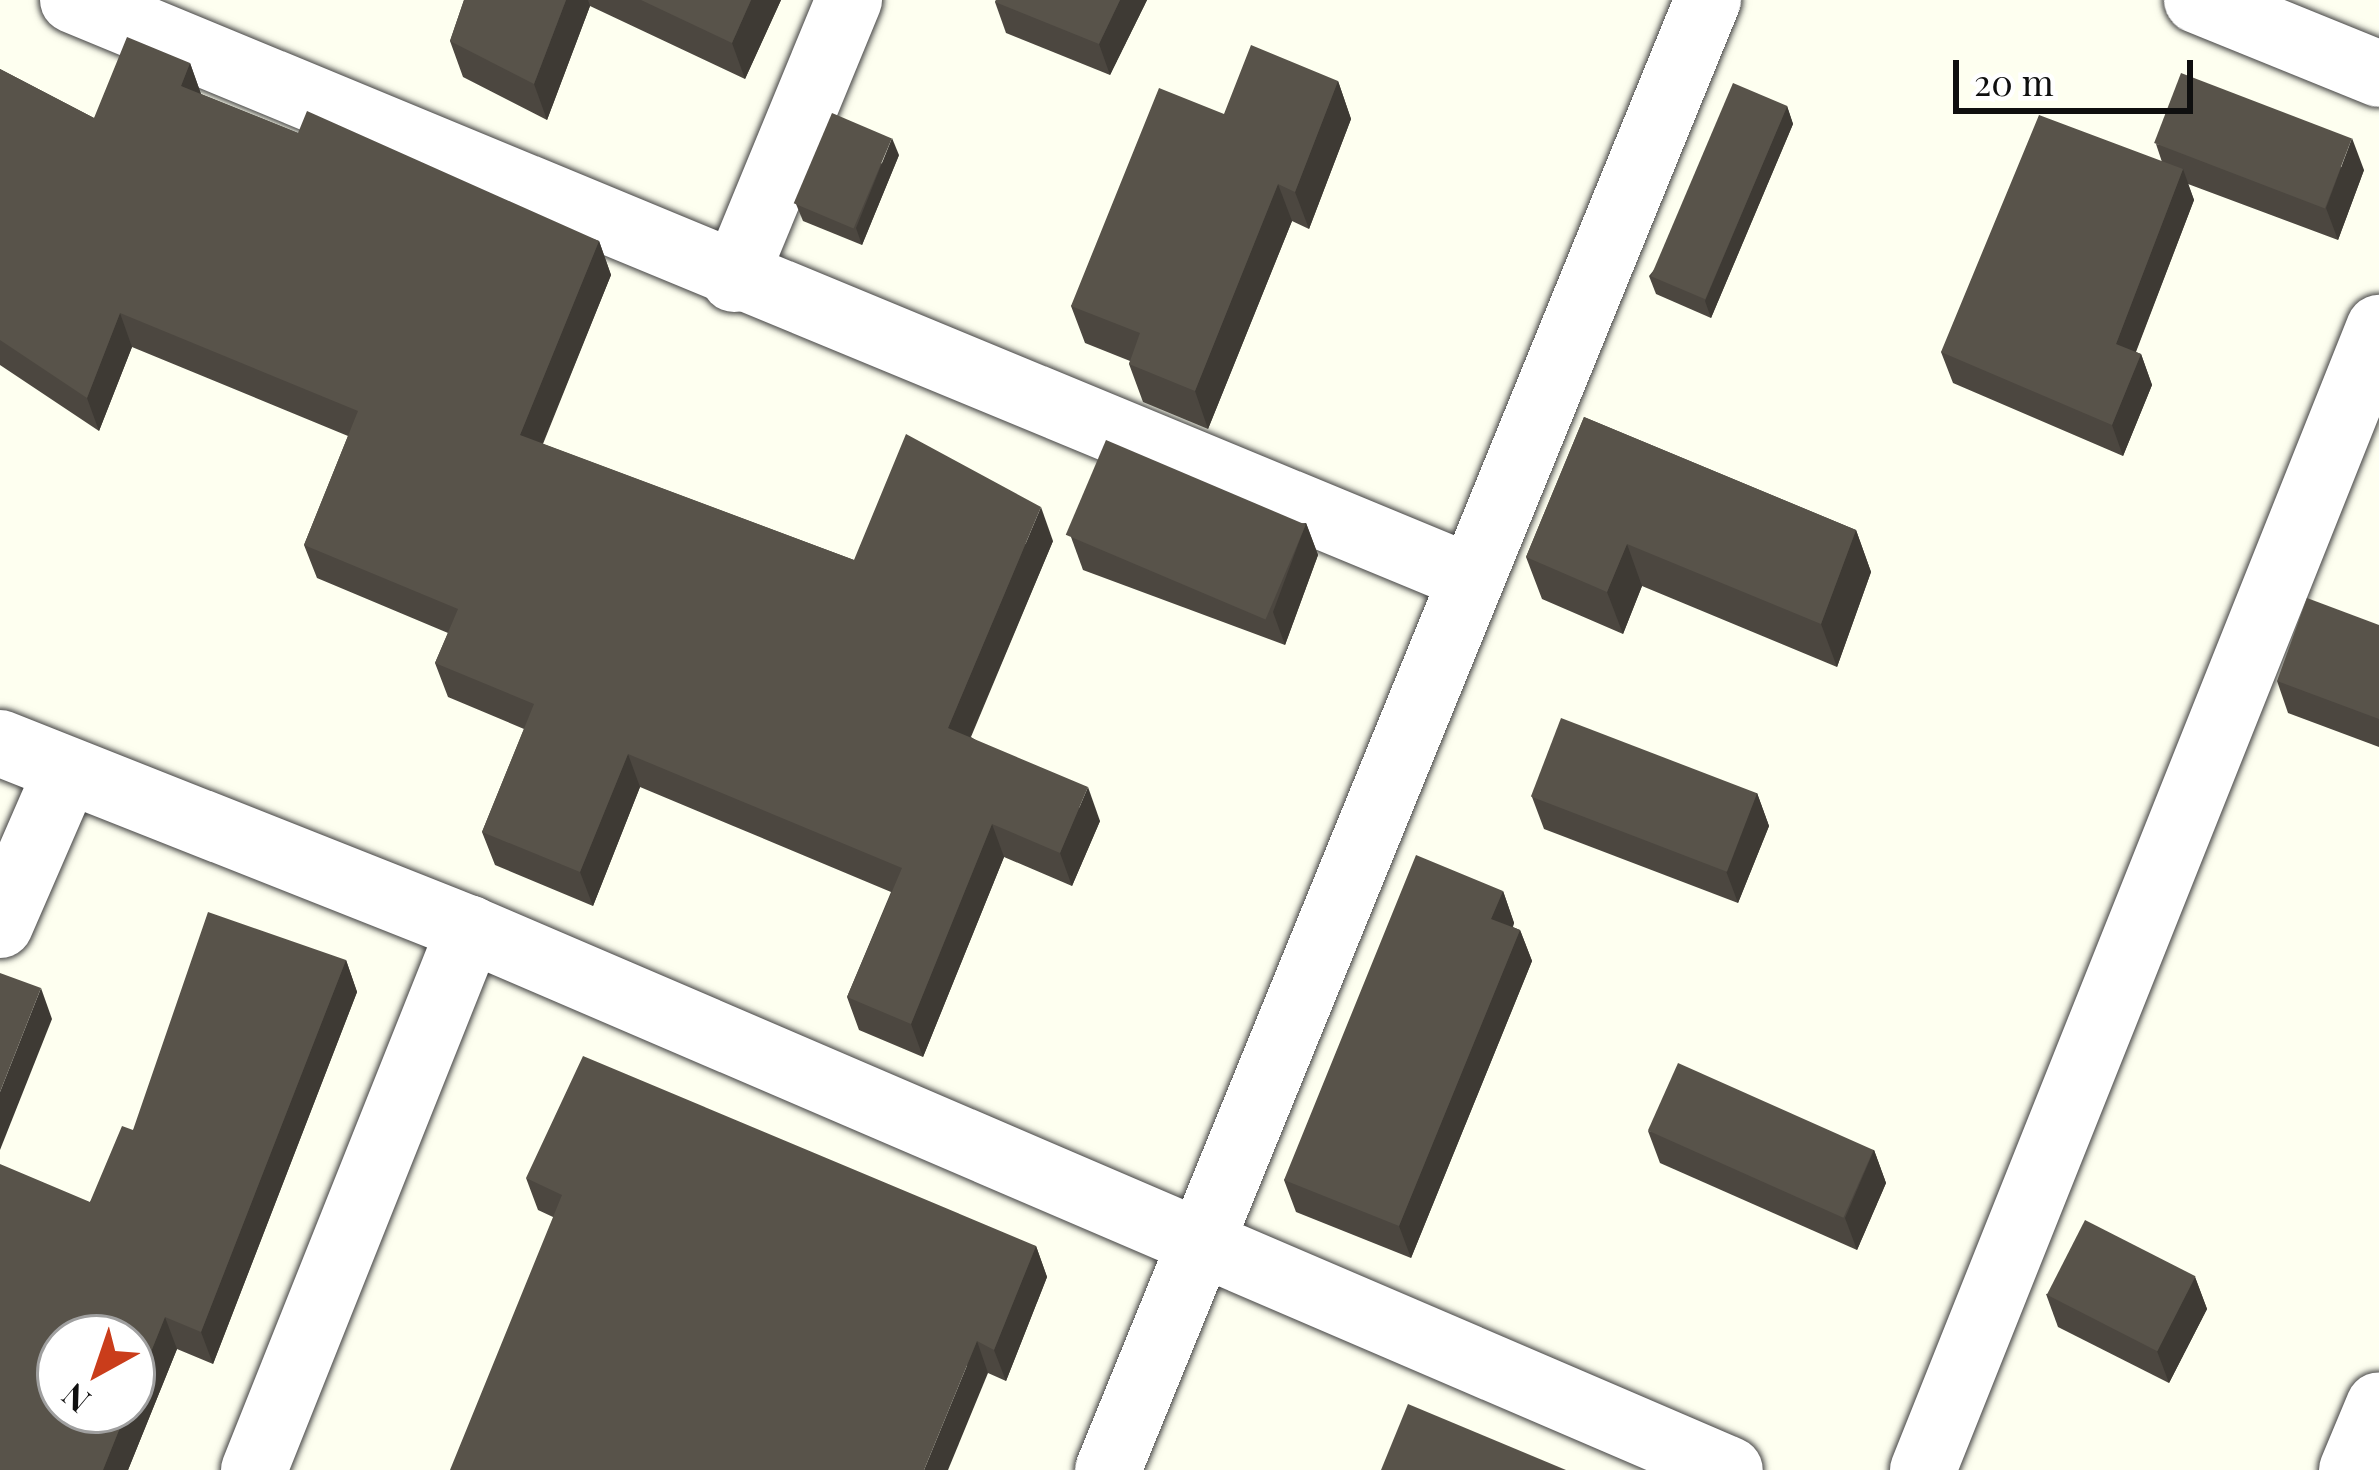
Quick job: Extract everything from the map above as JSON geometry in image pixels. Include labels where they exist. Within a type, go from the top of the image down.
[{"type":"street","points":[[73,0],[734,279],[1471,578]]},
{"type":"street","points":[[734,279],[849,0]]},
{"type":"street","points":[[1108,1470],[1708,0]]},
{"type":"street","points":[[2197,0],[2379,74]]},
{"type":"street","points":[[1923,1470],[2379,328]]},
{"type":"street","points":[[0,743],[470,928],[1730,1470]]},
{"type":"street","points":[[0,925],[67,771]]},
{"type":"street","points":[[254,1470],[470,928]]},
{"type":"street","points":[[2352,1470],[2379,1405]]},
{"type":"building","points":[[464,0],[566,0],[534,84],[450,41]]},
{"type":"building","points":[[641,0],[751,0],[732,43]]},
{"type":"building","points":[[996,0],[1120,0],[1099,44]]},
{"type":"building","points":[[127,37],[190,63],[181,86],[298,133],[307,111],[599,241],[520,435],[854,560],[906,434],[1041,507],[948,728],[1088,787],[1060,853],[992,824],[911,1024],[847,997],[902,868],[628,754],[580,872],[482,832],[534,704],[435,663],[458,609],[304,545],[358,411],[120,313],[87,398],[0,340],[0,69],[94,118]]},
{"type":"building","points":[[1251,45],[1338,81],[1295,192],[1278,184],[1195,391],[1129,364],[1140,333],[1071,306],[1159,88],[1224,114]]},
{"type":"building","points":[[2181,73],[2352,139],[2325,209],[2154,143]]},
{"type":"building","points":[[1733,83],[1787,106],[1705,299],[1651,276]]},
{"type":"building","points":[[832,113],[892,138],[854,229],[794,203]]},
{"type":"building","points":[[2039,115],[2183,169],[2116,344],[2141,354],[2112,425],[1941,352]]},
{"type":"building","points":[[1584,417],[1856,530],[1821,624],[1627,544],[1607,592],[1526,557]]},
{"type":"building","points":[[1106,440],[1306,525],[1266,620],[1066,535]]},
{"type":"building","points":[[2307,598],[2379,625],[2379,719],[2277,681]]},
{"type":"building","points":[[1561,718],[1757,793],[1727,872],[1531,796]]},
{"type":"building","points":[[1416,855],[1503,891],[1491,919],[1520,930],[1399,1226],[1284,1180]]},
{"type":"building","points":[[208,912],[346,960],[201,1332],[165,1317],[156,1339],[156,1314],[36,1314],[36,1434],[117,1434],[103,1470],[0,1470],[0,1164],[90,1202],[122,1126],[133,1130]]},
{"type":"building","points":[[0,973],[41,988],[0,1092]]},
{"type":"building","points":[[583,1056],[1036,1246],[994,1350],[977,1341],[924,1470],[450,1470],[562,1195],[526,1178]]},
{"type":"building","points":[[1678,1063],[1873,1150],[1843,1218],[1648,1131]]},
{"type":"building","points":[[2085,1220],[2195,1276],[2157,1351],[2047,1295]]},
{"type":"building","points":[[1408,1404],[1566,1470],[1381,1470]]}]
